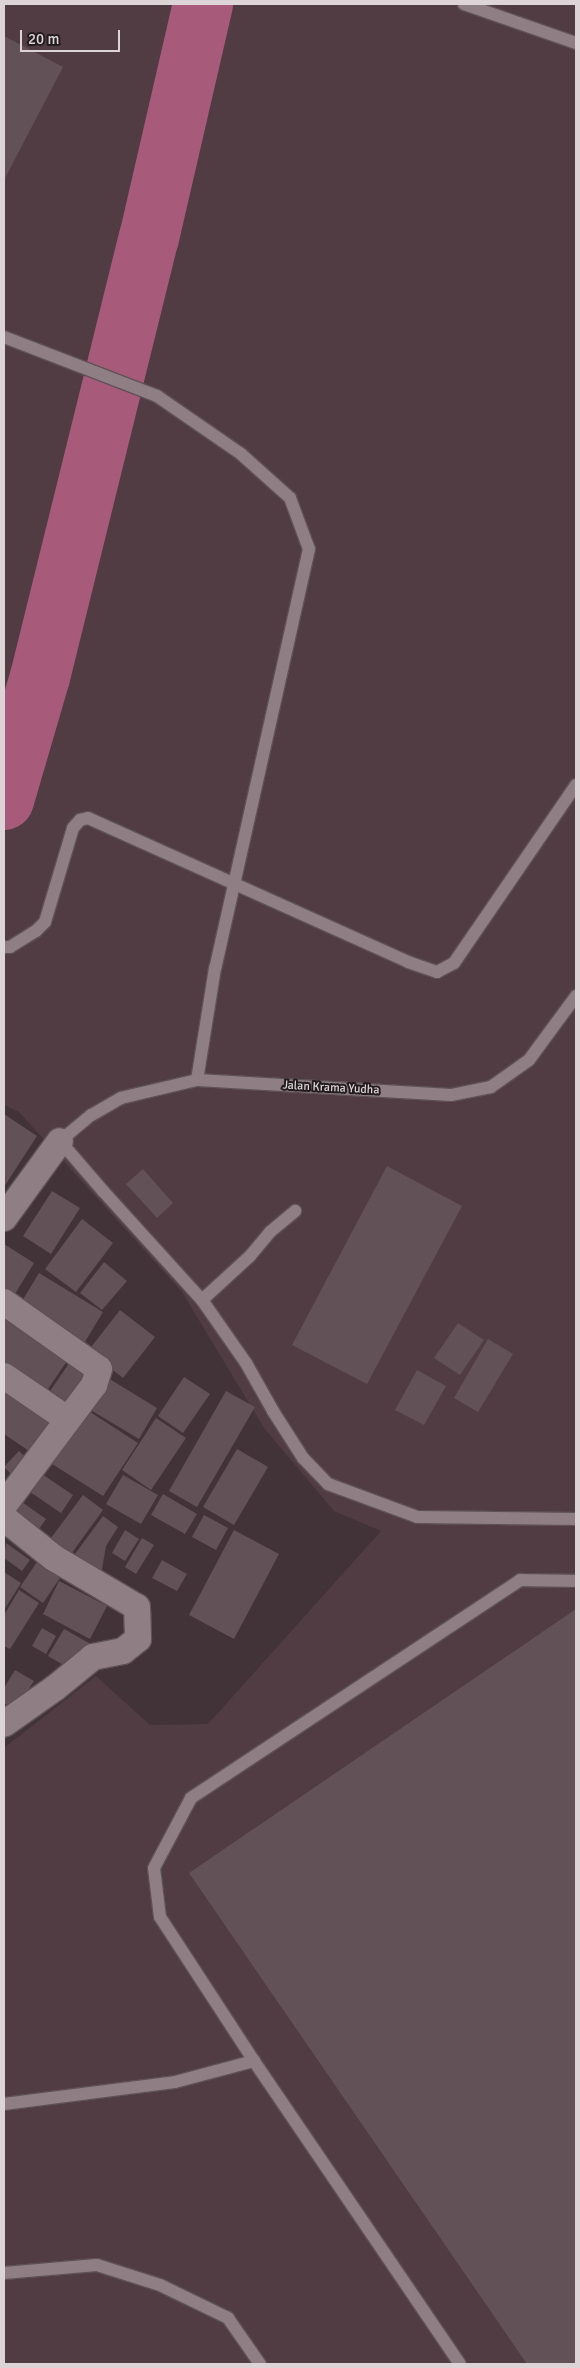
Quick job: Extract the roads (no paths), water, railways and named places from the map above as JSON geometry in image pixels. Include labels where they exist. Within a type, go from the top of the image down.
[{"type":"street","points":[[4,1218],[60,1142]]},
{"type":"street","points":[[4,1302],[99,1369],[94,1385],[66,1419],[4,1510],[54,1558],[137,1606],[138,1639],[123,1651],[93,1657],[55,1688],[4,1724]]},
{"type":"street","points":[[4,1376],[66,1419]]},
{"type":"lane","points":[[464,4],[576,43]]},
{"type":"lane","points":[[4,337],[157,396],[241,454],[290,498],[309,549],[215,968],[197,1080]]},
{"type":"lane","points":[[7,947],[36,931],[45,922],[73,828],[80,820],[88,818],[408,962],[437,972],[454,963],[576,785]]},
{"type":"lane","name":"Jalan Krama Yudha","points":[[60,1142],[91,1115],[121,1098],[197,1080],[451,1095],[492,1087],[529,1060],[576,996]]},
{"type":"lane","points":[[60,1142],[202,1300],[246,1362],[273,1411],[304,1458],[328,1484],[417,1516],[576,1519]]},
{"type":"lane","points":[[202,1300],[250,1256],[270,1232],[295,1211]]},
{"type":"lane","points":[[460,2364],[254,2061],[160,1917],[154,1868],[191,1798],[520,1580],[576,1581]]},
{"type":"lane","points":[[4,2104],[175,2082],[254,2061]]},
{"type":"lane","points":[[4,2273],[97,2265],[160,2285],[228,2318],[260,2364]]},
{"type":"waterway","points":[[4,800],[40,677],[149,238],[203,4]]}]
